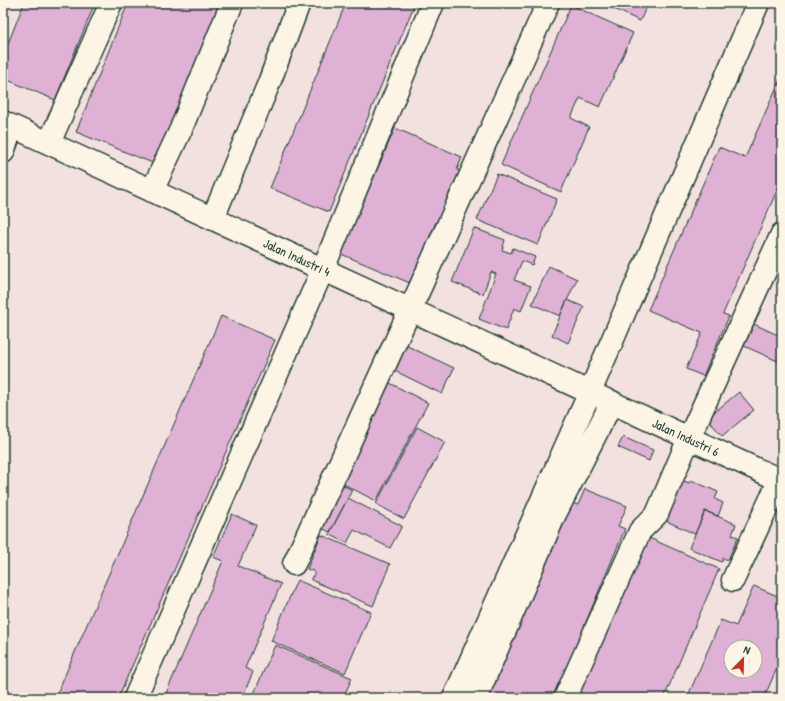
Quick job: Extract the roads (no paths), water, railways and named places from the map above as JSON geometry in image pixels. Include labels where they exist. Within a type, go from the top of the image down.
[{"type":"street","points":[[49,143],[110,3]]},
{"type":"street","points":[[152,191],[181,129],[232,3]]},
{"type":"street","points":[[213,218],[269,83],[300,3]]},
{"type":"street","points":[[135,698],[323,269],[433,3]]},
{"type":"street","points":[[294,564],[548,3]]},
{"type":"street","points":[[454,698],[590,392],[758,3]]},
{"type":"street","points":[[3,152],[8,124]]},
{"type":"street","name":"Jalan Industri 4","points":[[8,124],[590,392]]},
{"type":"street","points":[[566,698],[640,531],[657,514],[689,438],[782,234]]},
{"type":"street","name":"Jalan Industri 6","points":[[590,392],[781,479]]},
{"type":"street","points":[[476,698],[555,514],[612,402]]},
{"type":"street","points":[[733,580],[781,479]]}]
